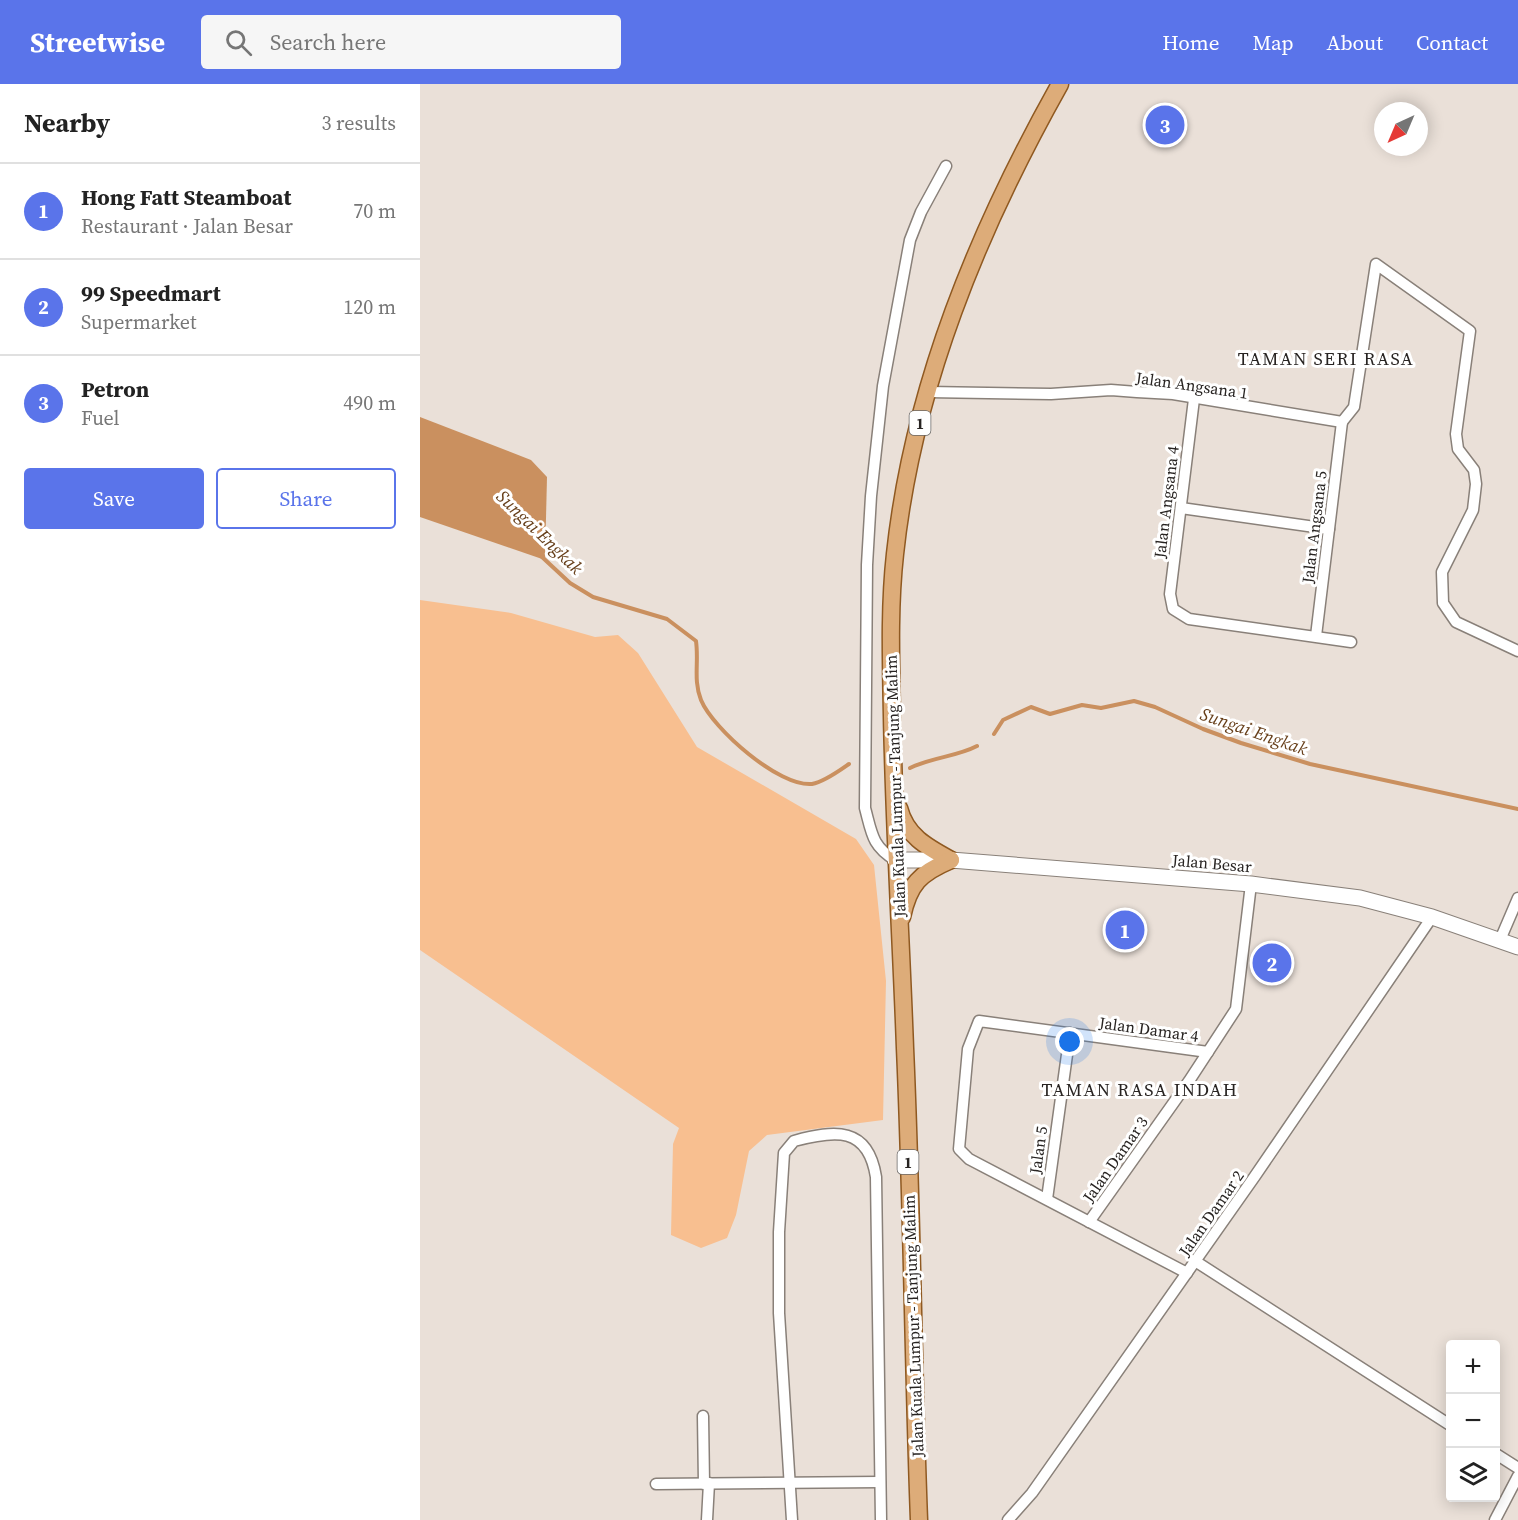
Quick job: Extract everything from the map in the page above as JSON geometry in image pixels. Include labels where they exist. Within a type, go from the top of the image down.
[{"type":"main road","name":"Jalan Kuala Lumpur - Tanjung Malim","points":[[919,1520],[905,1047],[895,860],[891,635],[895,557],[911,453],[941,342],[982,235],[1060,84]]},
{"type":"main road","points":[[894,789],[906,828],[922,844],[951,860]]},
{"type":"main road","name":"Jalan Besar","points":[[895,860],[951,860],[1251,884],[1360,898],[1432,917],[1518,946]]},
{"type":"main road","points":[[899,932],[905,905],[920,876],[951,860]]},
{"type":"street","points":[[895,860],[879,850],[865,808],[867,565],[871,496],[883,386],[910,240],[921,212],[946,166]]},
{"type":"street","points":[[1342,422],[1354,407],[1377,264],[1470,331],[1456,434],[1458,449],[1474,470],[1476,484],[1473,510],[1442,572],[1443,603],[1456,622],[1518,651]]},
{"type":"street","name":"Jalan Angsana 1","points":[[928,392],[1051,394],[1111,390],[1173,394],[1342,422]]},
{"type":"street","name":"Jalan Angsana 4","points":[[1194,399],[1170,594],[1173,609],[1189,619],[1316,636]]},
{"type":"street","name":"Jalan Angsana 5","points":[[1316,636],[1342,422]]},
{"type":"street","points":[[1181,508],[1329,529]]},
{"type":"street","points":[[1316,636],[1351,642]]},
{"type":"street","name":"Jalan Damar 3","points":[[1089,1222],[1236,1009],[1251,884]]},
{"type":"street","points":[[1500,940],[1518,898]]},
{"type":"street","name":"Jalan Damar 2","points":[[1008,1520],[1032,1493],[1187,1273],[1432,917]]},
{"type":"street","name":"Jalan Damar 4","points":[[1047,1199],[969,1159],[959,1149],[968,1049],[979,1021],[1208,1052]]},
{"type":"street","name":"Jalan 5","points":[[1047,1199],[1070,1033]]},
{"type":"street","points":[[792,1520],[779,1313],[779,1232],[784,1153],[794,1141],[839,1133],[848,1134],[858,1140],[873,1159],[876,1177],[881,1520]]},
{"type":"street","points":[[1047,1199],[1187,1273]]},
{"type":"street","points":[[1195,1261],[1446,1422]]},
{"type":"street","points":[[703,1416],[707,1520]]},
{"type":"street","points":[[1500,1457],[1518,1468]]},
{"type":"street","points":[[1495,1520],[1518,1476]]},
{"type":"street","points":[[656,1484],[880,1482]]},
{"type":"shaded area","points":[[420,600],[511,613],[595,637],[618,635],[638,653],[697,747],[856,839],[874,865],[886,981],[883,1120],[767,1135],[749,1151],[736,1215],[727,1238],[701,1248],[671,1235],[673,1144],[679,1128],[420,950]]},
{"type":"water","points":[[420,417],[531,460],[547,477],[545,560],[420,517]]},
{"type":"waterway","name":"Sungai Engkak","points":[[542,557],[570,583],[593,597],[667,619],[696,641],[697,685],[701,700],[719,726],[749,754],[766,766],[782,776],[812,784],[826,779],[849,764]]},
{"type":"waterway","name":"Sungai Engkak","points":[[994,734],[1003,720],[1031,707],[1050,714],[1082,705],[1101,708],[1134,701],[1155,707],[1241,743],[1310,764],[1518,809]]},
{"type":"waterway","name":"Sungai Engkak","points":[[910,768],[977,746]]},
{"type":"place","name":"Petron","points":[[1165,125]]},
{"type":"place","name":"Hong Fatt Steamboat","points":[[1125,930]]},
{"type":"place","name":"99 Speedmart","points":[[1272,963]]},
{"type":"district","name":"TAMAN SERI RASA","points":[[1326,358]]},
{"type":"district","name":"TAMAN RASA INDAH","points":[[1140,1089]]}]
